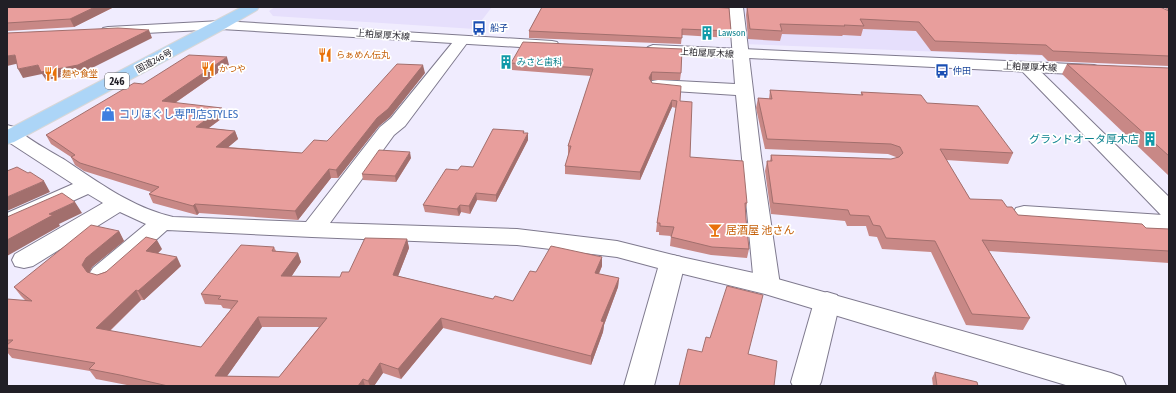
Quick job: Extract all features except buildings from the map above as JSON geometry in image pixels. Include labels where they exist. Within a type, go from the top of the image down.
[{"type":"highway","name":"国道246号","points":[[8,136],[221,25],[252,7]]},
{"type":"street","points":[[736,7],[745,90],[759,156],[767,284]]},
{"type":"street","name":"上粕屋厚木線","points":[[94,32],[221,25],[566,45]]},
{"type":"street","points":[[312,230],[387,132],[398,122],[462,40]]},
{"type":"street","name":"上粕屋厚木線","points":[[637,49],[1106,70]]},
{"type":"street","points":[[1027,67],[1169,210]]},
{"type":"street","points":[[658,85],[745,90]]},
{"type":"street","points":[[8,136],[135,212],[162,222],[173,224],[312,230],[517,237],[617,249],[767,284],[1111,386]]},
{"type":"street","points":[[7,222],[89,185]]},
{"type":"street","points":[[24,260],[119,203]]},
{"type":"street","points":[[1024,213],[1169,223]]},
{"type":"street","points":[[102,274],[162,222]]},
{"type":"street","points":[[639,386],[672,263]]},
{"type":"street","points":[[806,382],[827,302]]},
{"type":"shaded area","points":[[275,7],[492,7],[475,29],[273,16],[269,11]]},
{"type":"shaded area","points":[[740,7],[984,7],[1169,61],[744,44]]},
{"type":"place","name":"船子","points":[[479,28]]},
{"type":"place","name":"Lawson","points":[[707,33]]},
{"type":"place","name":"らぁめん伝丸","points":[[325,55]]},
{"type":"place","name":"みさと歯科","points":[[506,62]]},
{"type":"place","name":"かつや","points":[[208,69]]},
{"type":"place","name":"仲田","points":[[942,71]]},
{"type":"place","name":"麺や食堂","points":[[51,74]]},
{"type":"place","name":"コリほぐし専門店STYLES","points":[[108,114]]},
{"type":"place","name":"グランドオータ厚木店","points":[[1150,139]]},
{"type":"place","name":"居酒屋 池さん","points":[[715,230]]}]
